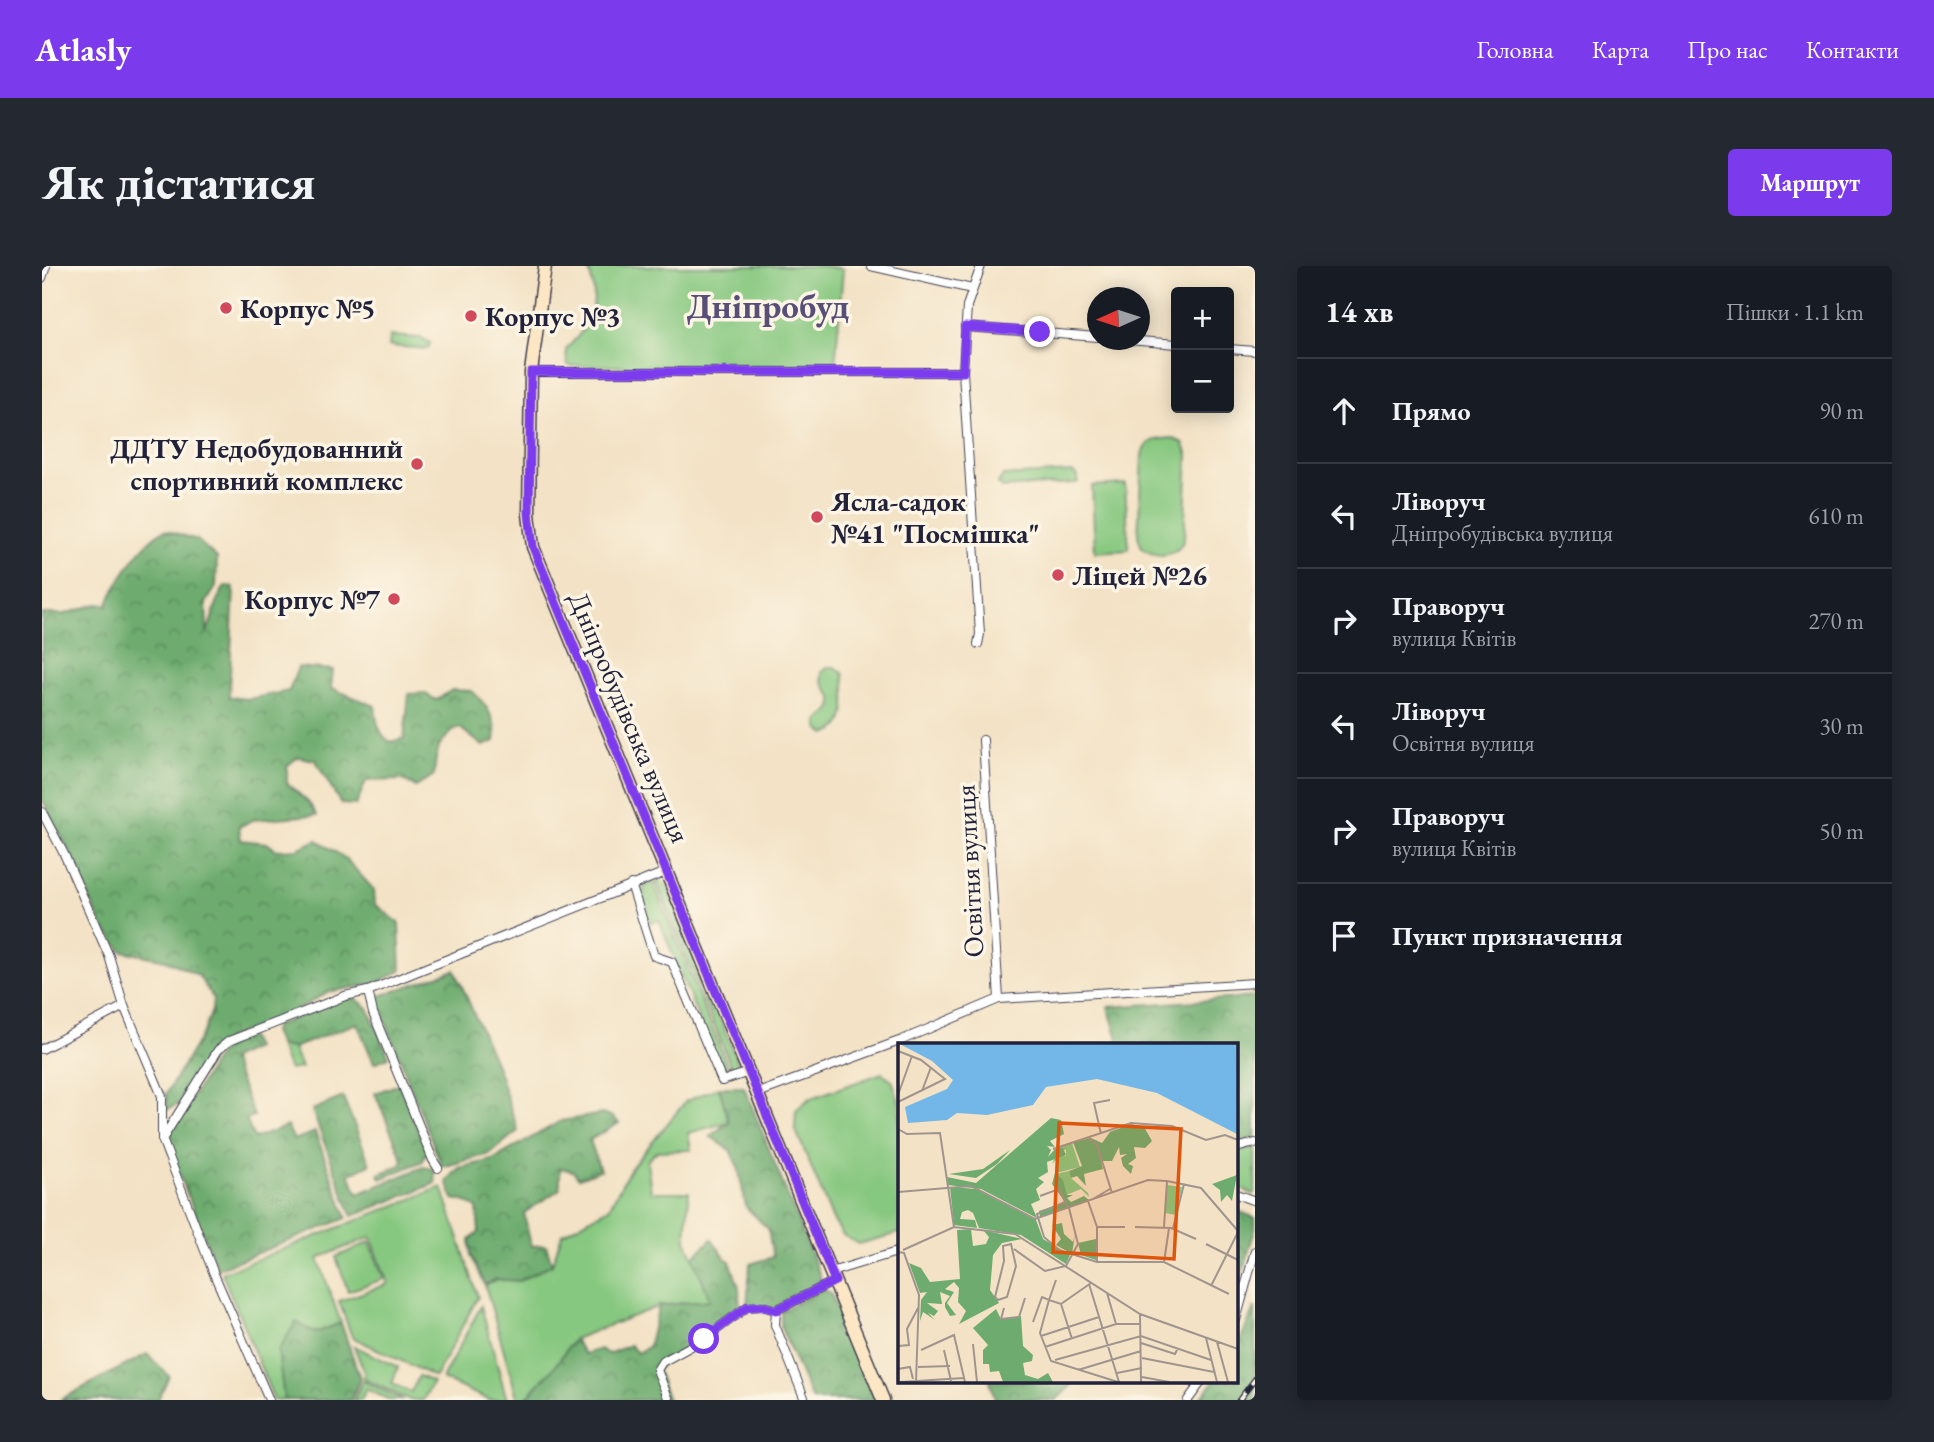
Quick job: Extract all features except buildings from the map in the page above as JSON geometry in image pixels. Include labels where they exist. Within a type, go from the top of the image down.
[{"type":"street","points":[[42,278],[46,266]]},
{"type":"street","name":"Дніпробудівська вулиця","points":[[544,266],[531,372],[529,513],[533,547],[883,1400]]},
{"type":"street","points":[[871,266],[972,289]]},
{"type":"street","points":[[978,645],[980,634],[963,372],[965,327],[972,289],[981,266]]},
{"type":"street","points":[[965,327],[1087,336]]},
{"type":"street","points":[[1150,342],[1171,344]]},
{"type":"street","points":[[1234,349],[1255,351]]},
{"type":"street","points":[[531,372],[963,372]]},
{"type":"street","name":"Освітня вулиця","points":[[984,740],[999,999]]},
{"type":"street","points":[[42,811],[109,956],[124,1006],[162,1096],[162,1139],[214,1274],[269,1400]]},
{"type":"street","points":[[162,1139],[218,1051],[229,1041],[345,996],[368,991],[668,871]]},
{"type":"street","points":[[631,884],[654,956],[672,962],[722,1081],[748,1072]]},
{"type":"street","points":[[758,1093],[902,1040],[999,999],[1255,983]]},
{"type":"street","points":[[368,991],[373,1013],[438,1168]]},
{"type":"street","points":[[42,1049],[124,1006]]},
{"type":"street","points":[[1238,1147],[1255,1143]]},
{"type":"street","points":[[1238,1195],[1255,1201]]},
{"type":"street","points":[[1238,1313],[1255,1251]]},
{"type":"street","points":[[669,1400],[657,1370],[662,1363],[704,1339],[747,1307],[762,1306],[776,1310],[833,1276],[898,1252]]},
{"type":"street","points":[[776,1310],[775,1325],[805,1400]]},
{"type":"street","points":[[1188,1400],[1201,1382]]},
{"type":"green space","points":[[587,266],[825,266],[843,269],[835,367],[570,366],[567,364],[566,349],[588,321],[594,301],[594,290]]},
{"type":"green space","points":[[390,336],[422,338],[430,343],[428,349],[389,346]]},
{"type":"green space","points":[[1172,438],[1183,443],[1188,455],[1184,538],[1177,549],[1160,555],[1142,548],[1138,536],[1142,455],[1150,443]]},
{"type":"green space","points":[[1072,472],[1078,476],[1078,482],[1003,488],[998,484],[1003,476]]},
{"type":"green space","points":[[1125,484],[1129,550],[1095,552],[1092,486]]},
{"type":"green space","points":[[165,530],[197,540],[217,558],[216,587],[206,603],[207,633],[225,586],[234,587],[229,697],[249,699],[289,691],[298,667],[333,670],[331,688],[375,706],[380,731],[391,742],[404,738],[409,694],[424,693],[436,700],[452,690],[472,691],[490,713],[495,727],[495,741],[483,746],[459,727],[446,737],[439,747],[434,775],[416,787],[403,780],[366,781],[356,805],[341,804],[315,760],[298,757],[287,766],[287,783],[309,803],[317,815],[252,820],[239,827],[241,840],[267,843],[277,850],[297,849],[317,840],[346,859],[374,890],[375,904],[399,923],[401,971],[374,984],[328,992],[294,1012],[227,1038],[180,1103],[167,1110],[166,1094],[205,1029],[213,998],[198,975],[166,960],[122,951],[101,924],[70,853],[42,799],[42,614],[65,614],[97,604],[107,605],[139,552]]},
{"type":"green space","points":[[828,667],[835,667],[844,674],[846,701],[839,725],[834,731],[825,734],[818,728],[818,721],[830,711],[833,704],[822,678],[822,672]]},
{"type":"green space","points":[[660,880],[667,886],[739,1066],[733,1071],[656,881]]},
{"type":"green space","points":[[653,882],[730,1073],[719,1069],[659,920],[650,923],[642,897],[644,887]]},
{"type":"green space","points":[[455,970],[497,1067],[518,1131],[489,1154],[442,1167],[376,997]]},
{"type":"green space","points":[[1255,997],[1255,1138],[1238,1142],[1238,1043],[1119,1043],[1108,1007]]},
{"type":"green space","points":[[346,998],[356,999],[368,1008],[389,1057],[374,1063],[357,1023],[293,1048],[279,1046],[273,1032],[275,1026]]},
{"type":"green space","points":[[249,1037],[255,1048],[231,1059],[254,1116],[246,1119],[254,1139],[287,1126],[294,1140],[315,1132],[347,1218],[217,1269],[169,1148],[167,1136],[220,1053],[231,1044]]},
{"type":"green space","points":[[279,1046],[293,1048],[301,1068],[289,1070]]},
{"type":"green space","points":[[882,1073],[892,1080],[898,1098],[898,1234],[858,1244],[843,1235],[833,1220],[795,1128],[796,1110],[809,1099]]},
{"type":"green space","points":[[399,1084],[427,1151],[423,1161],[381,1179],[379,1174],[401,1165],[403,1160],[375,1093]]},
{"type":"green space","points":[[719,1087],[729,1122],[688,1133],[691,1150],[657,1151],[647,1161],[651,1192],[689,1192],[686,1240],[711,1300],[659,1306],[574,1339],[525,1400],[518,1400],[485,1285],[496,1279],[519,1281],[552,1264],[562,1234],[609,1208],[630,1169],[686,1101]]},
{"type":"green space","points":[[719,1087],[744,1087],[824,1286],[776,1310],[747,1307],[750,1264],[773,1257],[768,1229],[746,1207],[738,1167],[730,1150],[710,1136],[729,1122]]},
{"type":"green space","points":[[343,1097],[370,1164],[349,1174],[358,1194],[423,1167],[434,1169],[436,1183],[352,1216],[312,1110]]},
{"type":"green space","points":[[602,1114],[611,1116],[619,1123],[590,1140],[600,1170],[579,1178],[573,1171],[560,1168],[560,1189],[524,1213],[531,1246],[546,1245],[552,1264],[519,1281],[496,1279],[485,1285],[471,1255],[470,1240],[479,1232],[477,1208],[453,1199],[447,1181],[459,1168],[492,1160],[561,1121]]},
{"type":"green space","points":[[1255,1147],[1253,1194],[1238,1188],[1238,1152]]},
{"type":"green space","points":[[442,1187],[478,1297],[435,1377],[352,1337],[339,1301],[388,1284],[371,1237],[318,1258],[341,1323],[315,1333],[296,1323],[284,1400],[274,1400],[222,1273]]},
{"type":"green space","points":[[1238,1211],[1255,1218],[1255,1229],[1238,1289]]},
{"type":"green space","points":[[712,1239],[730,1261],[739,1287],[740,1312],[662,1363],[657,1370],[668,1400],[525,1400],[574,1339],[584,1354],[600,1349],[608,1354],[630,1345],[637,1353],[648,1347],[659,1306],[710,1300],[693,1257]]},
{"type":"green space","points":[[370,1242],[384,1279],[348,1291],[336,1257]]},
{"type":"green space","points":[[824,1289],[831,1294],[875,1400],[812,1400],[781,1328],[781,1311]]},
{"type":"green space","points":[[481,1306],[507,1400],[489,1400],[442,1379]]},
{"type":"green space","points":[[1255,1307],[1255,1400],[1200,1400],[1213,1382],[1238,1382],[1238,1345]]},
{"type":"green space","points":[[296,1322],[315,1333],[341,1323],[360,1378],[351,1400],[284,1400],[278,1351]]},
{"type":"green space","points":[[354,1346],[398,1367],[392,1384],[411,1392],[419,1376],[433,1382],[423,1400],[410,1400],[364,1379]]},
{"type":"green space","points":[[147,1354],[169,1376],[158,1400],[60,1400]]},
{"type":"green space","points":[[362,1381],[403,1400],[390,1400],[366,1389],[361,1400],[354,1400]]},
{"type":"green space","points":[[990,1382],[1075,1382],[1056,1400],[995,1400]]},
{"type":"railway","points":[[1239,1400],[1255,1379]]},
{"type":"place","name":"Корпус №5","points":[[226,308]]},
{"type":"place","name":"Корпус №3","points":[[471,316]]},
{"type":"place","name":"ДДТУ Недобудованний спортивний комплекс","points":[[417,464]]},
{"type":"place","name":"Ясла-садок №41 \"Посмішка\"","points":[[817,517]]},
{"type":"place","name":"Ліцей №26","points":[[1058,575]]},
{"type":"place","name":"Корпус №7","points":[[394,599]]},
{"type":"district","name":"Дніпробуд","points":[[768,306]]},
{"type":"route","points":[[704,1339],[747,1307],[762,1306],[776,1310],[835,1281],[533,547],[529,513],[531,372],[963,372],[965,327],[1040,332]]}]
